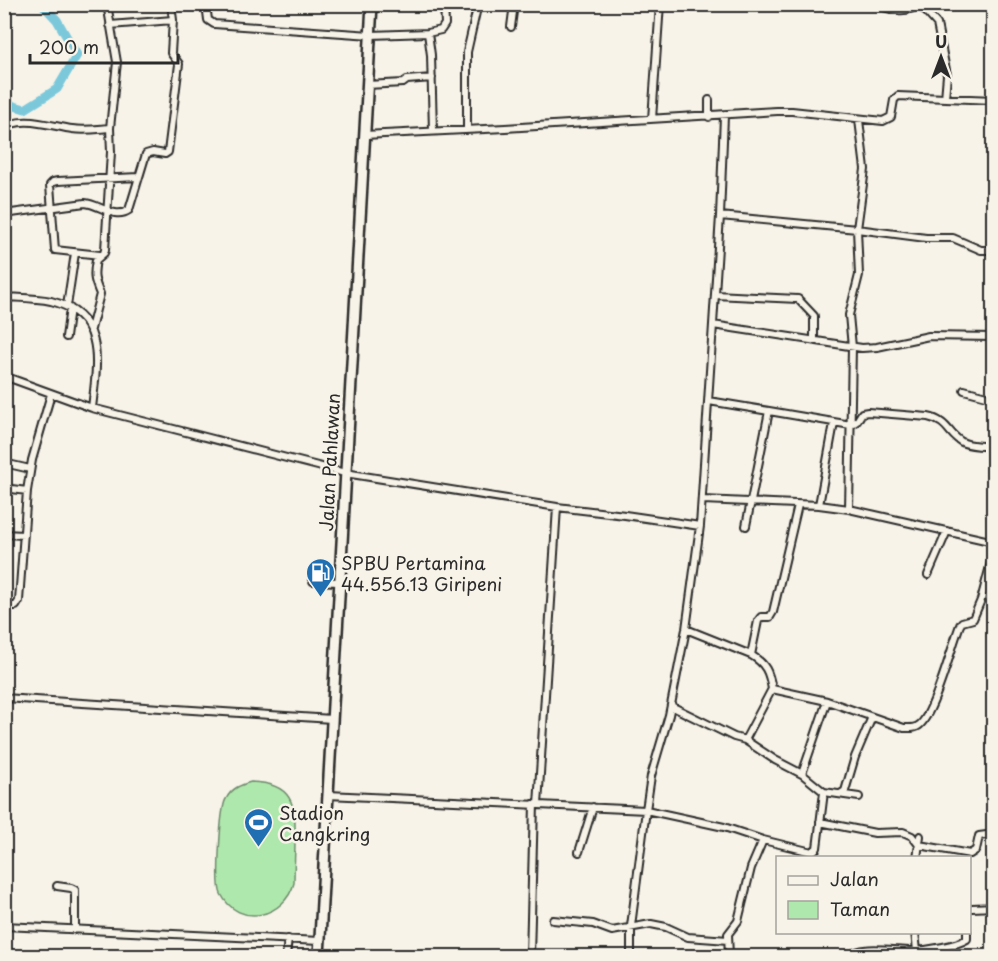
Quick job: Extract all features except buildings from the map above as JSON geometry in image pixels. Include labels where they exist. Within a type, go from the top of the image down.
[{"type":"main road","name":"Jalan Pahlawan","points":[[319,957],[372,4]]},
{"type":"street","points":[[91,329],[100,294],[93,278],[96,260],[105,250],[110,128],[117,62],[107,4]]},
{"type":"street","points":[[4,213],[88,203],[107,211],[121,213],[129,210],[147,153],[165,154],[168,152],[179,64],[171,53],[173,20],[171,4]]},
{"type":"street","points":[[206,4],[208,20],[214,24],[371,35],[428,33],[444,28],[444,4]]},
{"type":"street","points":[[652,119],[660,4]]},
{"type":"street","points":[[874,4],[900,10],[912,9],[920,5],[937,24],[947,75],[945,98]]},
{"type":"street","points":[[467,130],[467,52],[477,8],[481,5],[514,5],[511,27]]},
{"type":"street","points":[[110,25],[173,20]]},
{"type":"street","points":[[428,33],[433,131]]},
{"type":"street","points":[[367,85],[403,83],[407,80],[432,78]]},
{"type":"street","points":[[364,135],[792,111],[886,121],[891,117],[894,100],[898,96],[993,100]]},
{"type":"street","points":[[708,117],[709,100]]},
{"type":"street","points":[[631,957],[632,926],[645,810],[651,776],[671,706],[686,629],[703,500],[724,116]]},
{"type":"street","points":[[849,509],[852,347],[849,315],[858,279],[857,229],[865,169],[860,120]]},
{"type":"street","points":[[6,126],[31,122],[73,129],[110,128]]},
{"type":"street","points":[[100,255],[56,250],[50,189],[53,182],[138,177]]},
{"type":"street","points":[[720,216],[926,238],[953,238],[981,250],[993,250]]},
{"type":"street","points":[[66,337],[75,253]]},
{"type":"street","points":[[715,295],[798,299],[814,316],[814,339]]},
{"type":"street","points":[[4,297],[48,300],[69,307],[85,320],[91,329],[97,353],[92,408]]},
{"type":"street","points":[[713,325],[814,339],[852,347],[877,347],[929,336],[993,337]]},
{"type":"street","points":[[4,376],[92,408],[345,473],[557,507],[626,514],[700,526]]},
{"type":"street","points":[[964,390],[993,398]]},
{"type":"street","points":[[4,606],[16,606],[19,601],[30,469],[34,447],[51,394]]},
{"type":"street","points":[[709,401],[851,425],[862,413],[868,412],[928,417],[939,420],[964,443],[993,447]]},
{"type":"street","points":[[746,526],[769,411]]},
{"type":"street","points":[[819,505],[834,423]]},
{"type":"street","points":[[4,463],[30,469]]},
{"type":"street","points":[[4,488],[27,491]]},
{"type":"street","points":[[703,500],[819,505],[849,509],[993,542]]},
{"type":"street","points":[[751,656],[758,621],[761,617],[770,617],[773,612],[798,505]]},
{"type":"street","points":[[530,957],[536,805],[557,507]]},
{"type":"street","points":[[928,575],[947,531]]},
{"type":"street","points":[[4,534],[24,535]]},
{"type":"street","points":[[772,689],[827,701],[904,728],[918,727],[931,710],[960,625],[962,622],[973,619],[981,600],[993,550]]},
{"type":"street","points":[[313,581],[339,582]]},
{"type":"street","points":[[686,629],[751,656],[768,670],[772,689],[745,740]]},
{"type":"street","points":[[4,698],[332,720]]},
{"type":"street","points":[[802,774],[827,701]]},
{"type":"street","points":[[671,706],[734,737],[745,740],[775,760],[802,774],[824,792],[859,797]]},
{"type":"street","points":[[840,794],[845,791],[855,758],[872,717]]},
{"type":"street","points":[[327,795],[645,810],[724,827],[763,840],[812,852],[817,848],[824,792]]},
{"type":"street","points":[[579,852],[593,807]]},
{"type":"street","points":[[820,822],[875,833],[903,832],[912,836],[919,845],[970,854],[976,850],[980,836],[993,834]]},
{"type":"street","points":[[917,856],[920,836]]},
{"type":"street","points":[[729,957],[729,930],[740,915],[751,868],[763,840]]},
{"type":"street","points":[[972,908],[993,907],[993,841]]},
{"type":"street","points":[[57,886],[75,890],[75,930]]},
{"type":"street","points":[[553,920],[593,924],[612,931],[645,924],[658,924],[688,937],[728,940]]},
{"type":"street","points":[[4,926],[320,941]]},
{"type":"street","points":[[915,934],[917,951]]},
{"type":"street","points":[[850,957],[853,952],[917,951],[962,942],[967,939],[967,934]]},
{"type":"street","points":[[286,957],[288,939]]},
{"type":"green space","name":"Stadion Cangkring","points":[[251,782],[276,786],[289,798],[293,806],[295,845],[294,883],[289,895],[272,911],[250,915],[239,912],[229,905],[221,894],[219,862],[220,831],[226,799],[231,792]]},
{"type":"waterway","points":[[4,103],[25,109],[57,89],[77,55],[57,20],[42,4]]},
{"type":"place","name":"SPBU Pertamina 44.556.13 Giripeni","points":[[320,598]]},
{"type":"place","name":"Stadion Cangkring","points":[[258,848]]}]
